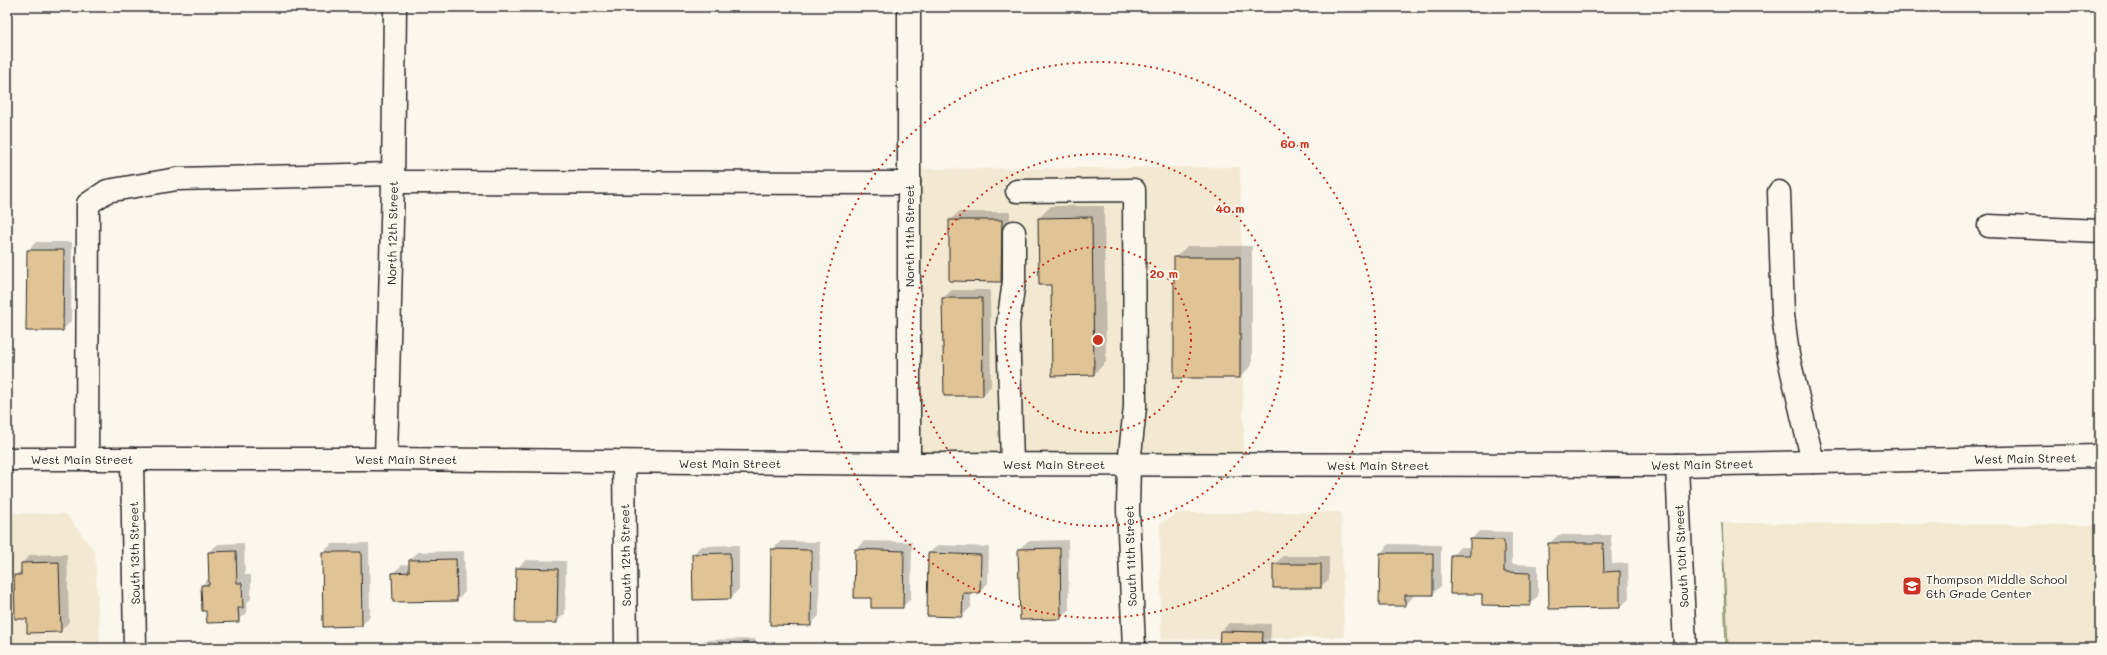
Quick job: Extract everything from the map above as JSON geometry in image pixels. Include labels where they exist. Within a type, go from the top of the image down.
[{"type":"main road","name":"North 12th Street","points":[[386,459],[393,178],[395,7]]},
{"type":"main road","name":"North 11th Street","points":[[909,7],[909,464]]},
{"type":"main road","points":[[87,459],[88,204],[107,191],[178,179],[393,178],[909,183]]},
{"type":"main road","name":"South 11th Street","points":[[1017,191],[1134,190],[1135,407],[1129,464],[1128,509],[1134,648]]},
{"type":"main road","points":[[1779,192],[1783,315],[1788,355],[1813,462]]},
{"type":"main road","points":[[1989,226],[2100,231]]},
{"type":"main road","points":[[1012,464],[1008,324],[1014,281],[1014,232]]},
{"type":"main road","name":"West Main Street","points":[[7,459],[386,459],[909,464],[1677,465],[2100,456]]},
{"type":"main road","name":"South 13th Street","points":[[132,459],[136,648]]},
{"type":"main road","name":"South 12th Street","points":[[624,462],[626,648]]},
{"type":"main road","name":"South 10th Street","points":[[1677,465],[1685,648]]},
{"type":"shaded area","points":[[1240,167],[1244,458],[916,457],[916,169]]},
{"type":"shaded area","points":[[2100,322],[2100,449],[2092,450]]},
{"type":"shaded area","points":[[1341,512],[1344,637],[1161,640],[1160,524],[1178,513]]},
{"type":"shaded area","points":[[7,513],[66,514],[95,552],[100,648],[7,648]]},
{"type":"shaded area","name":"Thompson Middle School 6th Grade Center","points":[[1722,523],[2100,525],[2100,648],[1728,648]]},
{"type":"green space","points":[[1722,523],[1728,648],[1726,648]]},
{"type":"building","points":[[1092,217],[1094,375],[1052,376],[1051,285],[1039,285],[1038,218]]},
{"type":"building","points":[[949,220],[1002,220],[1001,282],[949,281]]},
{"type":"building","points":[[27,250],[64,250],[63,331],[26,331]]},
{"type":"building","points":[[1174,257],[1240,257],[1240,378],[1174,378]]},
{"type":"building","points":[[942,298],[982,298],[983,396],[944,396]]},
{"type":"building","points":[[1470,539],[1504,540],[1504,572],[1530,573],[1530,606],[1482,605],[1482,594],[1450,594],[1451,555],[1470,555]]},
{"type":"building","points":[[1548,543],[1603,543],[1604,572],[1620,571],[1620,608],[1549,609]]},
{"type":"building","points":[[1060,548],[1061,619],[1020,620],[1018,549]]},
{"type":"building","points":[[771,549],[812,550],[811,626],[770,625]]},
{"type":"building","points":[[855,549],[904,551],[903,608],[871,608],[871,598],[854,598]]},
{"type":"building","points":[[236,551],[237,583],[242,583],[243,608],[238,608],[239,622],[207,623],[206,611],[202,611],[201,585],[209,585],[208,552]]},
{"type":"building","points":[[322,552],[361,552],[362,626],[323,627]]},
{"type":"building","points":[[730,553],[731,599],[693,600],[692,554]]},
{"type":"building","points":[[928,553],[981,555],[980,593],[963,593],[962,617],[927,616]]},
{"type":"building","points":[[1380,553],[1433,553],[1433,595],[1405,595],[1405,606],[1379,606]]},
{"type":"building","points":[[456,559],[457,601],[393,602],[392,573],[409,572],[409,560]]},
{"type":"building","points":[[59,562],[61,632],[27,633],[27,619],[15,619],[14,575],[21,575],[21,563]]},
{"type":"building","points":[[1273,564],[1321,564],[1321,588],[1273,588]]},
{"type":"building","points":[[516,568],[558,569],[557,623],[515,623]]},
{"type":"building","points":[[1220,631],[1263,632],[1262,648],[1219,648]]},
{"type":"building","points":[[411,646],[411,648],[388,648],[388,647]]},
{"type":"place","name":"Thompson Middle School 6th Grade Center","points":[[1912,586]]}]
